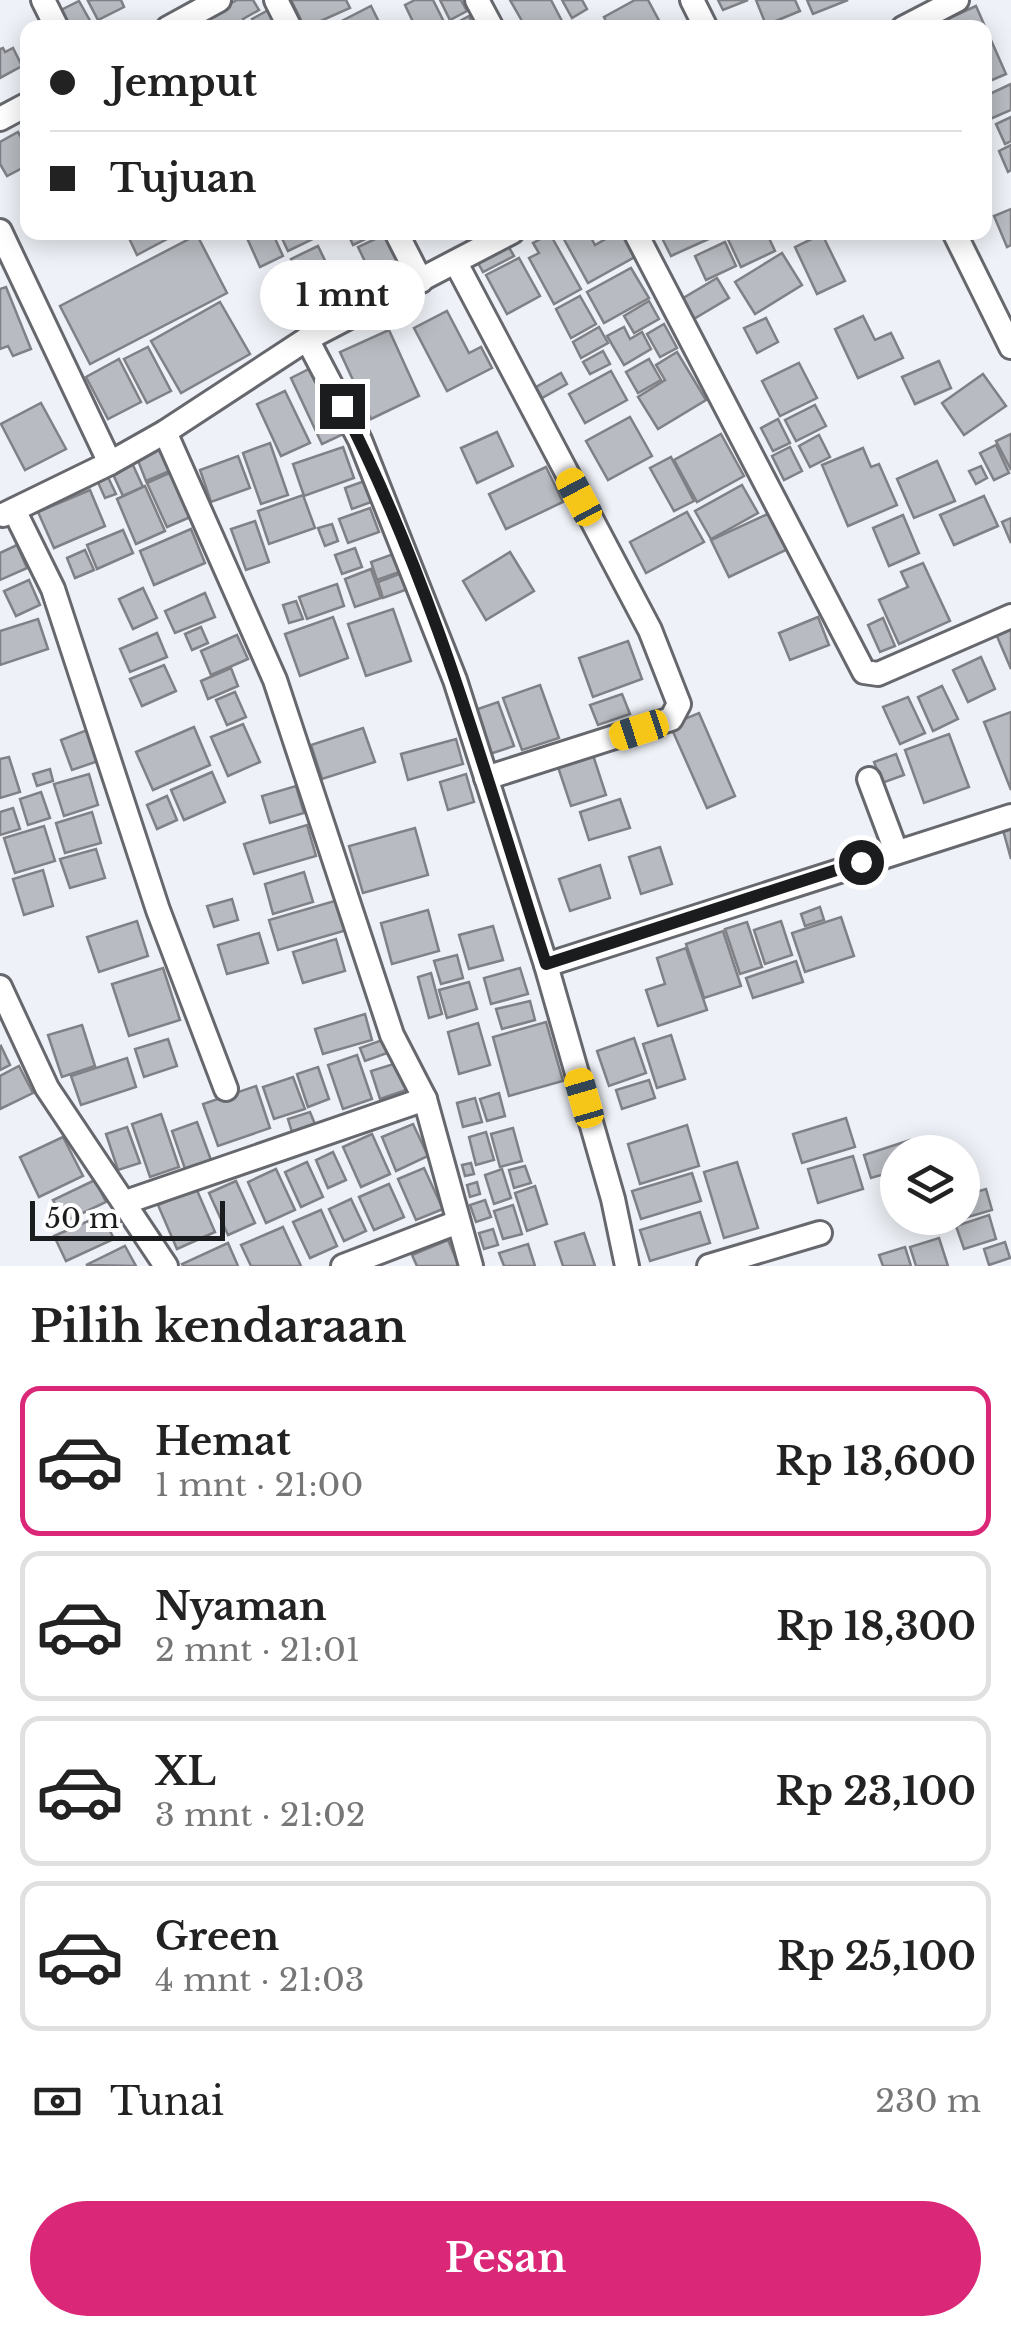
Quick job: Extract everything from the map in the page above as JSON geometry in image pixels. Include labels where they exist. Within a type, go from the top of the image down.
[{"type":"street","points":[[183,20],[219,0]]},
{"type":"street","points":[[918,20],[957,0]]},
{"type":"street","points":[[0,231],[110,463]]},
{"type":"street","points":[[400,240],[421,281]]},
{"type":"street","points":[[226,1088],[158,910],[54,589],[7,513],[165,432],[307,338],[498,240]]},
{"type":"street","points":[[639,240],[864,672],[878,674],[1011,616]]},
{"type":"street","points":[[958,240],[1011,347]]},
{"type":"street","points":[[456,264],[650,630],[679,704],[670,720],[486,778]]},
{"type":"street","points":[[307,338],[360,440],[455,680],[546,964],[613,1199],[627,1266]]},
{"type":"street","points":[[165,432],[276,680],[392,1036],[425,1098],[471,1266]]},
{"type":"street","points":[[869,779],[896,851]]},
{"type":"street","points":[[546,964],[1011,816]]},
{"type":"street","points":[[0,987],[46,1088],[166,1266]]},
{"type":"street","points":[[126,1202],[425,1098]]},
{"type":"street","points":[[343,1266],[458,1222]]},
{"type":"street","points":[[709,1266],[820,1234]]},
{"type":"building","points":[[121,0],[124,7],[98,20],[88,1]]},
{"type":"building","points":[[237,0],[253,0],[259,10],[243,20],[203,18]]},
{"type":"building","points":[[291,0],[346,0],[350,8],[323,20],[301,20]]},
{"type":"building","points":[[415,0],[433,0],[443,20],[412,20],[405,5]]},
{"type":"building","points":[[440,0],[461,0],[467,11],[450,20]]},
{"type":"building","points":[[510,0],[551,0],[561,20],[521,20]]},
{"type":"building","points":[[562,0],[582,0],[587,9],[572,18]]},
{"type":"building","points":[[635,0],[648,0],[659,20],[605,20],[604,17]]},
{"type":"building","points":[[718,0],[748,0],[723,10]]},
{"type":"building","points":[[756,0],[795,0],[800,11],[778,20],[764,20]]},
{"type":"building","points":[[807,0],[848,0],[813,14]]},
{"type":"building","points":[[79,1],[90,20],[63,20],[59,11]]},
{"type":"building","points":[[371,6],[378,20],[344,20]]},
{"type":"building","points":[[976,6],[982,20],[945,20]]},
{"type":"building","points":[[274,7],[280,20],[253,20]]},
{"type":"building","points":[[992,42],[1006,74],[992,80]]},
{"type":"building","points":[[13,48],[20,67],[0,78],[0,49],[5,52]]},
{"type":"building","points":[[1011,84],[1011,110],[992,118],[992,93]]},
{"type":"building","points":[[1011,117],[1011,141],[1005,144],[996,124]]},
{"type":"building","points":[[18,132],[20,135],[20,169],[7,176],[0,164],[0,142]]},
{"type":"building","points":[[1011,145],[1011,170],[1008,172],[999,151]]},
{"type":"building","points":[[1011,209],[1011,245],[1007,247],[994,216]]},
{"type":"building","points":[[130,240],[165,240],[137,255]]},
{"type":"building","points":[[187,240],[200,240],[227,293],[90,364],[60,306]]},
{"type":"building","points":[[248,240],[276,240],[283,256],[260,267]]},
{"type":"building","points":[[283,240],[311,240],[288,251]]},
{"type":"building","points":[[373,240],[394,240],[404,261],[372,276],[358,247]]},
{"type":"building","points":[[553,240],[581,289],[554,304],[529,258],[539,253],[533,243]]},
{"type":"building","points":[[564,240],[592,240],[595,245],[604,240],[635,240],[642,253],[588,283]]},
{"type":"building","points":[[663,240],[706,240],[671,256]]},
{"type":"building","points":[[728,240],[770,240],[775,251],[741,267]]},
{"type":"building","points":[[810,240],[825,240],[845,281],[817,294],[795,247]]},
{"type":"building","points":[[725,242],[736,266],[706,280],[695,256]]},
{"type":"building","points":[[507,244],[514,256],[483,272],[477,261]]},
{"type":"building","points":[[318,246],[341,294],[315,307],[291,259]]},
{"type":"building","points":[[782,253],[802,285],[755,314],[735,282]]},
{"type":"building","points":[[519,258],[540,296],[507,314],[486,275]]},
{"type":"building","points":[[631,268],[649,298],[604,323],[587,292]]},
{"type":"building","points":[[717,278],[729,298],[687,323],[675,303]]},
{"type":"building","points":[[298,281],[308,302],[301,305],[307,317],[293,323],[288,312],[276,317],[266,296]]},
{"type":"building","points":[[6,287],[31,349],[13,356],[8,346],[0,349],[0,289]]},
{"type":"building","points":[[580,296],[596,324],[571,338],[556,309]]},
{"type":"building","points":[[649,301],[659,319],[634,333],[624,316]]},
{"type":"building","points":[[220,302],[250,354],[181,393],[151,341]]},
{"type":"building","points":[[447,311],[469,353],[481,347],[492,368],[447,391],[414,328]]},
{"type":"building","points":[[863,316],[875,340],[891,333],[903,358],[858,378],[835,329]]},
{"type":"building","points":[[766,318],[778,342],[757,353],[744,328]]},
{"type":"building","points":[[664,324],[677,348],[660,357],[647,334]]},
{"type":"building","points":[[599,327],[608,343],[581,358],[573,342]]},
{"type":"building","points":[[624,327],[630,339],[642,332],[651,349],[624,365],[607,336]]},
{"type":"building","points":[[389,330],[419,396],[371,419],[340,352]]},
{"type":"building","points":[[148,347],[171,391],[147,403],[124,359]]},
{"type":"building","points":[[603,351],[610,364],[590,374],[583,362]]},
{"type":"building","points":[[677,352],[706,400],[658,429],[638,397],[665,380],[656,365]]},
{"type":"building","points":[[119,359],[141,402],[108,419],[86,377]]},
{"type":"building","points":[[649,359],[661,380],[638,393],[626,372]]},
{"type":"building","points":[[939,361],[951,388],[915,404],[902,377]]},
{"type":"building","points":[[799,363],[817,398],[780,416],[762,381]]},
{"type":"building","points":[[317,365],[348,432],[322,444],[291,378]]},
{"type":"building","points":[[611,371],[627,400],[585,423],[569,394]]},
{"type":"building","points":[[561,373],[567,384],[542,398],[536,387]]},
{"type":"building","points":[[983,374],[1006,406],[964,435],[942,403]]},
{"type":"building","points":[[285,391],[310,443],[281,456],[257,404]]},
{"type":"building","points":[[41,403],[66,449],[25,470],[1,424]]},
{"type":"building","points":[[815,405],[826,426],[796,441],[785,420]]},
{"type":"building","points":[[630,417],[652,456],[608,480],[586,441]]},
{"type":"building","points":[[778,419],[790,443],[773,451],[761,428]]},
{"type":"building","points":[[497,432],[513,466],[477,483],[461,448]]},
{"type":"building","points":[[721,434],[744,476],[697,502],[674,460]]},
{"type":"building","points":[[1011,434],[1011,470],[996,441]]},
{"type":"building","points":[[819,435],[830,457],[810,467],[799,446]]},
{"type":"building","points":[[270,443],[288,495],[261,504],[243,453]]},
{"type":"building","points":[[996,445],[1009,473],[994,480],[980,453]]},
{"type":"building","points":[[343,447],[354,478],[304,496],[293,464]]},
{"type":"building","points":[[790,447],[802,471],[784,480],[772,456]]},
{"type":"building","points":[[162,448],[172,470],[146,481],[137,458]]},
{"type":"building","points":[[863,448],[871,467],[879,464],[897,505],[848,526],[822,465]]},
{"type":"building","points":[[238,456],[250,488],[211,502],[200,470]]},
{"type":"building","points":[[671,457],[694,501],[674,511],[650,468]]},
{"type":"building","points":[[937,461],[955,501],[914,518],[897,479]]},
{"type":"building","points":[[132,463],[143,487],[123,496],[112,472]]},
{"type":"building","points":[[981,466],[987,478],[976,484],[969,471]]},
{"type":"building","points":[[546,467],[563,502],[506,529],[489,494]]},
{"type":"building","points":[[176,470],[195,515],[167,527],[147,483]]},
{"type":"building","points":[[107,475],[116,494],[105,498],[97,480]]},
{"type":"building","points":[[367,480],[374,501],[352,509],[345,488]]},
{"type":"building","points":[[742,485],[758,513],[711,539],[695,511]]},
{"type":"building","points":[[145,486],[165,531],[136,544],[117,499]]},
{"type":"building","points":[[90,490],[105,526],[54,548],[38,512]]},
{"type":"building","points":[[303,495],[315,528],[269,544],[258,511]]},
{"type":"building","points":[[984,496],[998,526],[954,545],[940,515]]},
{"type":"building","points":[[370,508],[379,532],[348,543],[339,519]]},
{"type":"building","points":[[687,512],[704,542],[646,573],[630,542]]},
{"type":"building","points":[[770,513],[788,549],[729,577],[711,540]]},
{"type":"building","points":[[903,515],[919,553],[889,566],[873,528]]},
{"type":"building","points":[[1011,518],[1011,543],[1002,522]]},
{"type":"building","points":[[255,521],[269,562],[246,570],[231,529]]},
{"type":"building","points":[[332,524],[338,541],[325,546],[318,528]]},
{"type":"building","points":[[191,529],[205,563],[154,585],[140,551]]},
{"type":"building","points":[[123,530],[133,553],[97,569],[87,545]]},
{"type":"building","points":[[17,545],[27,568],[0,580],[0,553]]},
{"type":"building","points":[[355,548],[362,567],[342,574],[335,555]]},
{"type":"building","points":[[85,550],[94,570],[75,578],[67,558]]},
{"type":"building","points":[[510,552],[534,591],[486,620],[463,581]]},
{"type":"building","points":[[396,553],[402,571],[377,580],[371,562]]},
{"type":"building","points":[[923,563],[950,621],[899,644],[879,600],[908,587],[901,572]]},
{"type":"building","points":[[371,569],[381,598],[355,607],[345,579]]},
{"type":"building","points":[[402,573],[408,589],[383,598],[378,582]]},
{"type":"building","points":[[29,580],[40,605],[16,616],[4,591]]},
{"type":"building","points":[[337,584],[344,606],[307,619],[299,597]]},
{"type":"building","points":[[143,588],[157,618],[133,629],[119,599]]},
{"type":"building","points":[[205,593],[215,617],[175,633],[165,611]]},
{"type":"building","points":[[296,601],[303,619],[289,623],[283,605]]},
{"type":"building","points":[[393,609],[411,661],[366,676],[348,624]]},
{"type":"building","points":[[333,617],[348,658],[300,676],[285,634]]},
{"type":"building","points":[[818,617],[829,645],[790,660],[779,633]]},
{"type":"building","points":[[883,618],[895,646],[880,652],[868,625]]},
{"type":"building","points":[[38,619],[48,649],[0,665],[0,631]]},
{"type":"building","points":[[1011,620],[1011,669],[993,627]]},
{"type":"building","points":[[201,627],[208,643],[192,650],[185,634]]},
{"type":"building","points":[[157,633],[167,657],[130,672],[120,649]]},
{"type":"building","points":[[237,635],[248,659],[211,675],[201,651]]},
{"type":"building","points":[[628,641],[642,679],[593,697],[579,658]]},
{"type":"building","points":[[981,657],[995,689],[968,702],[953,670]]},
{"type":"building","points":[[164,665],[176,691],[142,706],[130,679]]},
{"type":"building","points":[[231,668],[238,686],[208,699],[201,681]]},
{"type":"building","points":[[540,685],[559,738],[522,750],[503,698]]},
{"type":"building","points":[[942,686],[958,719],[933,731],[918,697]]},
{"type":"building","points":[[235,692],[246,717],[227,725],[216,700]]},
{"type":"building","points":[[622,694],[630,714],[598,725],[590,705]]},
{"type":"building","points":[[908,697],[925,733],[900,744],[883,707]]},
{"type":"building","points":[[498,702],[514,746],[490,754],[475,710]]},
{"type":"building","points":[[1011,712],[1011,790],[984,722]]},
{"type":"building","points":[[699,713],[735,796],[707,808],[670,725]]},
{"type":"building","points":[[243,724],[260,762],[228,776],[211,737]]},
{"type":"building","points":[[95,727],[107,758],[72,770],[61,740]]},
{"type":"building","points":[[194,727],[210,765],[153,790],[136,752]]},
{"type":"building","points":[[363,728],[375,762],[322,779],[311,745]]},
{"type":"building","points":[[949,734],[969,787],[924,803],[905,750]]},
{"type":"building","points":[[456,739],[463,764],[408,780],[401,754]]},
{"type":"building","points":[[896,754],[904,775],[882,783],[874,762]]},
{"type":"building","points":[[593,755],[606,795],[571,806],[558,767]]},
{"type":"building","points":[[9,757],[20,792],[0,798],[0,759]]},
{"type":"building","points":[[50,769],[53,781],[37,786],[33,774]]},
{"type":"building","points":[[212,772],[225,802],[184,820],[171,790]]},
{"type":"building","points":[[89,774],[98,805],[64,816],[54,784]]},
{"type":"building","points":[[466,774],[474,802],[448,810],[440,782]]},
{"type":"building","points":[[296,786],[304,813],[270,823],[262,796]]},
{"type":"building","points":[[41,792],[50,818],[28,825],[20,799]]},
{"type":"building","points":[[167,796],[177,820],[157,829],[147,805]]},
{"type":"building","points":[[620,799],[630,828],[589,840],[580,812]]},
{"type":"building","points":[[13,808],[20,829],[0,835],[0,812]]},
{"type":"building","points":[[92,812],[101,843],[65,853],[56,823]]},
{"type":"building","points":[[307,825],[316,856],[254,874],[244,844]]},
{"type":"building","points":[[44,826],[55,861],[15,873],[4,838]]},
{"type":"building","points":[[415,828],[428,875],[363,893],[349,846]]},
{"type":"building","points":[[1011,828],[1011,859],[1003,830]]},
{"type":"building","points":[[660,847],[672,884],[641,894],[629,857]]},
{"type":"building","points":[[96,849],[105,878],[70,888],[60,859]]},
{"type":"building","points":[[600,865],[610,898],[570,911],[559,879]]},
{"type":"building","points":[[43,870],[53,906],[24,915],[13,879]]},
{"type":"building","points":[[304,872],[313,902],[273,914],[265,884]]},
{"type":"building","points":[[232,899],[238,920],[214,927],[207,906]]},
{"type":"building","points":[[338,900],[347,930],[278,950],[269,920]]},
{"type":"building","points":[[820,907],[824,920],[805,926],[801,914]]},
{"type":"building","points":[[428,910],[439,951],[392,964],[381,923]]},
{"type":"building","points":[[841,917],[854,956],[805,972],[792,933]]},
{"type":"building","points":[[137,921],[148,956],[99,972],[87,937]]},
{"type":"building","points":[[781,921],[792,955],[765,964],[754,930]]},
{"type":"building","points":[[747,922],[762,967],[740,974],[725,929]]},
{"type":"building","points":[[493,926],[503,960],[469,969],[459,935]]},
{"type":"building","points":[[723,931],[741,986],[704,998],[686,944]]},
{"type":"building","points":[[259,933],[268,963],[227,974],[218,945]]},
{"type":"building","points":[[336,939],[345,971],[303,983],[293,952]]},
{"type":"building","points":[[686,948],[707,1010],[658,1026],[646,990],[665,984],[657,958]]},
{"type":"building","points":[[457,955],[463,978],[441,984],[434,961]]},
{"type":"building","points":[[796,961],[803,982],[753,998],[746,978]]},
{"type":"building","points":[[163,968],[180,1020],[129,1036],[112,984]]},
{"type":"building","points":[[520,968],[528,994],[491,1004],[484,978]]},
{"type":"building","points":[[431,973],[442,1014],[429,1018],[418,977]]},
{"type":"building","points":[[469,982],[477,1009],[447,1018],[439,990]]},
{"type":"building","points":[[530,1001],[535,1020],[502,1029],[496,1009]]},
{"type":"building","points":[[365,1014],[372,1040],[323,1054],[315,1029]]},
{"type":"building","points":[[546,1022],[563,1081],[509,1096],[493,1037]]},
{"type":"building","points":[[478,1023],[490,1065],[459,1074],[448,1032]]},
{"type":"building","points":[[82,1025],[95,1066],[62,1077],[48,1035]]},
{"type":"building","points":[[671,1035],[685,1079],[657,1088],[643,1044]]},
{"type":"building","points":[[634,1038],[646,1073],[609,1086],[597,1051]]},
{"type":"building","points":[[168,1039],[177,1066],[144,1077],[135,1049]]},
{"type":"building","points":[[385,1039],[390,1052],[365,1061],[360,1048]]},
{"type":"building","points":[[0,1047],[10,1065],[0,1070]]},
{"type":"building","points":[[357,1055],[372,1099],[343,1109],[328,1065]]},
{"type":"building","points":[[127,1058],[136,1087],[81,1105],[71,1076]]},
{"type":"building","points":[[400,1062],[409,1089],[380,1099],[371,1071]]},
{"type":"building","points":[[19,1066],[33,1093],[0,1109],[0,1076]]},
{"type":"building","points":[[318,1067],[329,1099],[308,1107],[297,1074]]},
{"type":"building","points":[[293,1077],[305,1109],[274,1119],[263,1087]]},
{"type":"building","points":[[649,1080],[655,1098],[622,1109],[616,1090]]},
{"type":"building","points":[[256,1086],[270,1128],[218,1146],[203,1104]]},
{"type":"building","points":[[499,1093],[505,1116],[487,1121],[480,1099]]},
{"type":"building","points":[[475,1098],[482,1122],[463,1127],[457,1103]]},
{"type":"building","points":[[310,1112],[315,1124],[292,1132],[288,1119]]},
{"type":"building","points":[[161,1114],[179,1167],[150,1177],[132,1124]]},
{"type":"building","points":[[846,1118],[855,1147],[802,1163],[793,1134]]},
{"type":"building","points":[[197,1122],[211,1160],[185,1169],[172,1131]]},
{"type":"building","points":[[413,1124],[428,1156],[396,1171],[382,1137]]},
{"type":"building","points":[[687,1125],[699,1166],[640,1184],[628,1144]]},
{"type":"building","points":[[127,1127],[140,1163],[118,1170],[106,1134]]},
{"type":"building","points":[[513,1128],[522,1161],[500,1167],[491,1134]]},
{"type":"building","points":[[486,1132],[494,1160],[476,1165],[469,1137]]},
{"type":"building","points":[[372,1134],[390,1174],[361,1187],[343,1147]]},
{"type":"building","points":[[63,1137],[83,1176],[39,1197],[20,1157]]},
{"type":"building","points":[[880,1150],[880,1175],[871,1178],[864,1155]]},
{"type":"building","points":[[333,1152],[346,1180],[328,1188],[316,1160]]},
{"type":"building","points":[[853,1156],[863,1189],[818,1203],[808,1169]]},
{"type":"building","points":[[307,1162],[323,1197],[301,1207],[285,1172]]},
{"type":"building","points":[[737,1162],[758,1228],[724,1238],[704,1172]]},
{"type":"building","points":[[471,1163],[474,1174],[465,1176],[462,1165]]},
{"type":"building","points":[[525,1166],[531,1183],[514,1188],[509,1170]]},
{"type":"building","points":[[424,1168],[443,1209],[416,1220],[398,1179]]},
{"type":"building","points":[[276,1169],[295,1210],[266,1223],[248,1182]]},
{"type":"building","points":[[502,1169],[511,1198],[494,1204],[485,1175]]},
{"type":"building","points":[[692,1173],[701,1201],[641,1219],[632,1191]]},
{"type":"building","points":[[95,1180],[106,1202],[64,1222],[53,1200]]},
{"type":"building","points":[[236,1181],[255,1223],[228,1235],[209,1193]]},
{"type":"building","points":[[477,1182],[480,1194],[470,1197],[467,1185]]},
{"type":"building","points":[[389,1184],[404,1217],[374,1230],[359,1197]]},
{"type":"building","points":[[535,1186],[547,1224],[527,1231],[515,1193]]},
{"type":"building","points":[[196,1188],[215,1232],[177,1249],[158,1205]]},
{"type":"building","points":[[986,1189],[992,1210],[980,1214],[980,1191]]},
{"type":"building","points":[[351,1199],[366,1231],[344,1241],[329,1209]]},
{"type":"building","points":[[485,1200],[491,1217],[476,1222],[470,1205]]},
{"type":"building","points":[[513,1205],[522,1234],[503,1239],[494,1211]]},
{"type":"building","points":[[321,1210],[337,1246],[310,1258],[293,1222]]},
{"type":"building","points":[[700,1212],[710,1243],[650,1261],[640,1230]]},
{"type":"building","points":[[102,1215],[114,1239],[66,1261],[54,1236]]},
{"type":"building","points":[[989,1215],[996,1239],[964,1249],[959,1235],[980,1235],[980,1218]]},
{"type":"building","points":[[283,1227],[301,1266],[251,1266],[241,1245]]},
{"type":"building","points":[[493,1229],[498,1245],[484,1249],[479,1233]]},
{"type":"building","points":[[584,1233],[595,1266],[563,1266],[555,1242]]},
{"type":"building","points":[[939,1238],[948,1266],[916,1266],[910,1247]]},
{"type":"building","points":[[448,1240],[459,1266],[417,1266],[412,1255]]},
{"type":"building","points":[[1005,1242],[1010,1258],[989,1265],[984,1249]]},
{"type":"building","points":[[228,1243],[238,1266],[182,1264]]},
{"type":"building","points":[[528,1244],[535,1266],[504,1266],[499,1253]]},
{"type":"building","points":[[125,1246],[136,1266],[86,1265]]},
{"type":"building","points":[[905,1247],[911,1266],[883,1266],[879,1255]]},
{"type":"route","points":[[342,406],[399,534],[455,680],[546,964],[861,862]]}]
